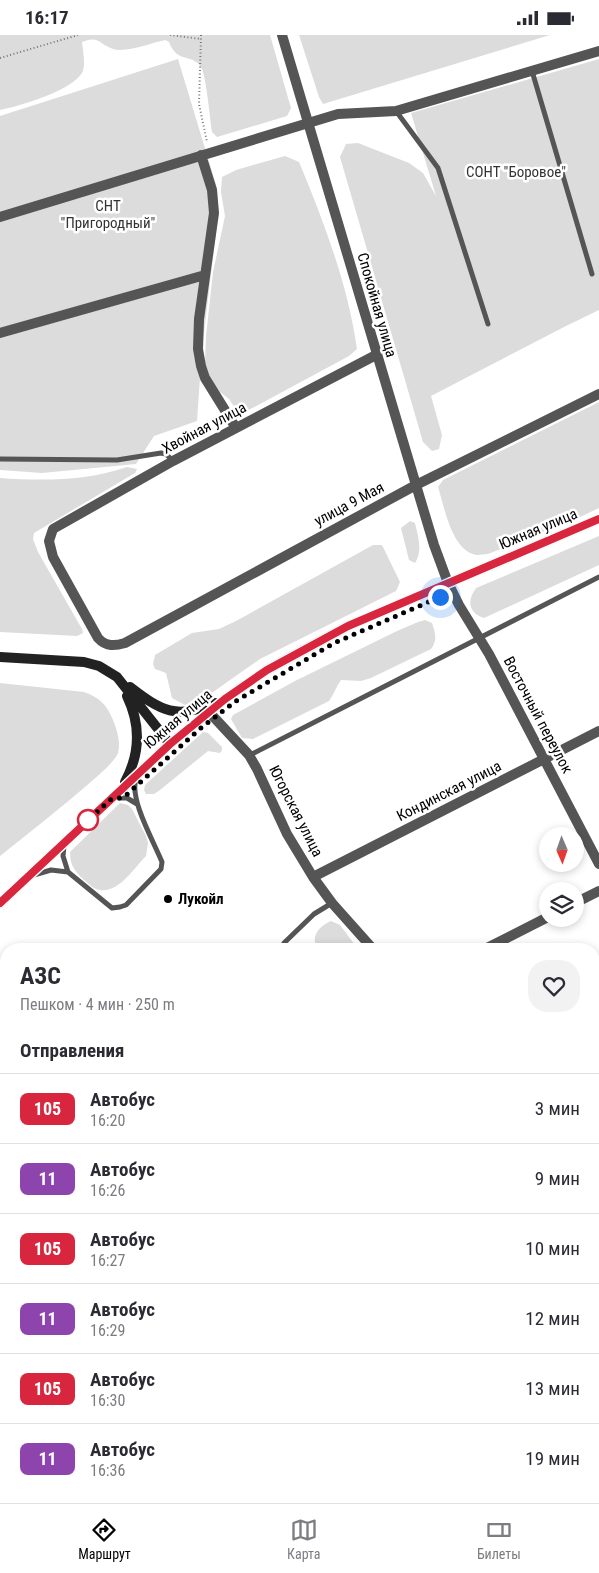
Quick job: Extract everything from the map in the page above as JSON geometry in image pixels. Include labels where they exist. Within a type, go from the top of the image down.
[{"type":"main road","name":"Южная улица","points":[[0,903],[170,744],[225,699],[267,670],[348,626],[599,519]]},
{"type":"main road","points":[[0,657],[84,662],[99,666],[117,677],[150,703],[178,713],[190,712],[225,699]]},
{"type":"main road","points":[[117,677],[170,744]]},
{"type":"main road","points":[[117,677],[132,708],[138,733],[133,764],[121,789]]},
{"type":"street","name":"Спокойная улица","points":[[282,35],[376,355],[434,545],[448,583]]},
{"type":"street","points":[[0,217],[338,114],[396,111],[599,51]]},
{"type":"street","points":[[206,154],[214,207],[198,335],[198,349],[205,378],[236,428]]},
{"type":"street","points":[[0,333],[205,275]]},
{"type":"street","name":"Хвойная улица","points":[[116,645],[102,643],[98,638],[53,557],[49,541],[50,533],[53,529],[173,461],[376,355]]},
{"type":"street","name":"улица 9 Мая","points":[[116,645],[125,643],[416,485],[599,394]]},
{"type":"street","name":"Восточный переулок","points":[[448,583],[544,758],[599,864]]},
{"type":"street","name":"Югорская улица","points":[[209,712],[249,755],[264,781],[287,834],[313,877],[332,903],[369,943]]},
{"type":"street","name":"Кондинская улица","points":[[313,877],[599,731]]},
{"type":"street","points":[[584,898],[599,891]]},
{"type":"street","points":[[497,943],[539,922]]},
{"type":"lane","points":[[532,70],[592,274]]},
{"type":"lane","points":[[396,111],[438,168],[488,325]]},
{"type":"lane","points":[[0,459],[117,460],[161,453],[166,454],[173,461]]},
{"type":"lane","points":[[249,755],[599,577]]},
{"type":"lane","points":[[65,841],[63,857],[68,871],[112,908],[126,905],[161,869],[162,862],[137,804],[134,788],[135,782],[142,770]]},
{"type":"lane","points":[[110,800],[124,797],[137,804]]},
{"type":"lane","points":[[25,879],[51,870],[68,871]]},
{"type":"lane","points":[[284,943],[314,914],[332,903]]},
{"type":"path","points":[[0,58],[78,35]]},
{"type":"path","points":[[170,35],[201,37],[199,104],[205,135],[206,154]]},
{"type":"green space","points":[[0,35],[270,35],[291,108],[287,116],[217,137],[212,132],[205,78],[201,67],[197,63],[180,56],[172,49],[169,42],[165,40],[131,49],[118,50],[92,39],[82,42],[84,66],[82,73],[76,80],[44,97],[0,110]]},
{"type":"green space","points":[[299,35],[550,35],[323,104]]},
{"type":"green space","name":"СНТ \"Пригородный\"","points":[[178,59],[217,188],[218,216],[202,349],[197,421],[154,436],[136,464],[42,473],[0,470],[0,116]]},
{"type":"green space","name":"СОНТ \"Боровое\"","points":[[599,59],[599,310],[431,396],[442,435],[439,449],[432,451],[423,442],[340,157],[346,144],[358,143],[409,163],[423,173],[436,196],[411,113]]},
{"type":"green space","points":[[285,156],[299,162],[317,208],[334,254],[348,301],[357,349],[349,356],[245,412],[237,411],[229,399],[220,392],[210,379],[205,363],[213,272],[225,216],[221,192],[222,177],[236,170]]},
{"type":"green space","points":[[599,402],[599,508],[488,554],[475,555],[465,550],[454,535],[446,515],[438,487],[443,480]]},
{"type":"green space","points":[[127,467],[137,469],[135,473],[34,533],[33,539],[38,552],[83,633],[77,636],[0,632],[0,478],[64,479],[112,472]]},
{"type":"green space","points":[[410,521],[415,523],[419,543],[419,554],[415,563],[409,560],[401,528]]},
{"type":"green space","points":[[599,536],[599,565],[484,618],[472,609],[470,601],[476,588]]},
{"type":"green space","points":[[373,545],[382,545],[400,582],[396,591],[260,659],[206,697],[185,705],[172,698],[166,673],[155,669],[153,664],[155,655],[192,633],[219,629],[236,621]]},
{"type":"green space","points":[[425,620],[432,623],[435,633],[435,642],[431,649],[371,678],[361,681],[341,680],[329,701],[253,739],[242,738],[231,719],[233,715],[295,681],[397,631]]},
{"type":"green space","points":[[0,683],[84,692],[94,696],[102,702],[111,715],[119,745],[118,753],[103,772],[0,856]]},
{"type":"green space","points":[[203,732],[208,733],[222,747],[220,753],[208,751],[160,790],[154,794],[146,794],[144,790],[145,785]]},
{"type":"green space","points":[[120,803],[128,805],[132,809],[146,836],[148,843],[146,856],[120,884],[114,888],[100,890],[89,884],[75,870],[70,852]]},
{"type":"green space","points":[[331,921],[340,925],[354,943],[316,943],[315,936],[323,926]]},
{"type":"bus line","name":"105","points":[[0,903],[170,744],[225,699],[267,670],[348,626],[599,519]]},
{"type":"place","name":"Лукойл","points":[[168,899]]},
{"type":"route","points":[[88,820],[86,822],[110,800],[124,797],[202,727],[236,701],[334,643],[440,597]]}]
